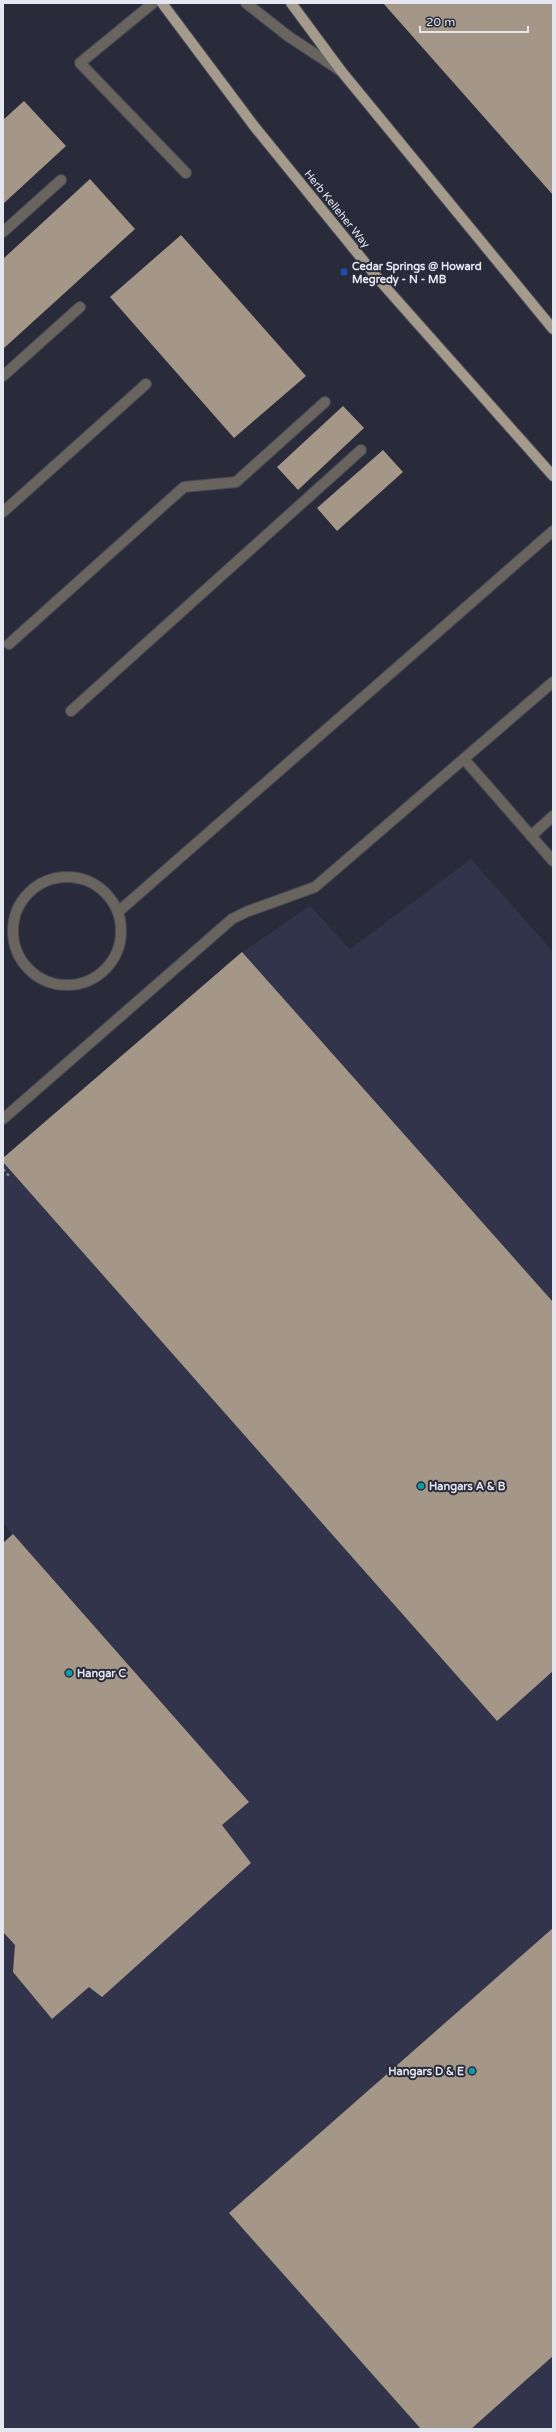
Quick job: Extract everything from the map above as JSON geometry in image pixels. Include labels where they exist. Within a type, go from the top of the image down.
[{"type":"main road","name":"Herb Kelleher Way","points":[[162,3],[254,126],[380,281],[553,476]]},
{"type":"main road","points":[[292,3],[342,72],[553,328]]},
{"type":"lane","points":[[153,3],[80,63],[186,173]]},
{"type":"lane","points":[[246,3],[288,36],[342,72]]},
{"type":"lane","points":[[3,232],[61,180]]},
{"type":"lane","points":[[3,376],[80,307]]},
{"type":"lane","points":[[3,512],[146,384]]},
{"type":"lane","points":[[9,644],[184,487],[236,482],[325,402]]},
{"type":"lane","points":[[71,711],[361,450]]},
{"type":"lane","points":[[118,912],[553,531]]},
{"type":"lane","points":[[3,1119],[232,920],[246,912],[315,887],[553,682]]},
{"type":"lane","points":[[464,759],[553,861]]},
{"type":"lane","points":[[531,836],[553,816]]},
{"type":"lane","points":[[57,878],[76,878],[93,884],[108,896],[118,912],[121,929],[119,945],[112,961],[101,973],[86,981],[69,985],[52,983],[37,976],[24,964],[16,950],[12,931],[16,913],[25,897],[39,884],[57,878]]},
{"type":"path","points":[[3,1169],[10,1177]]},
{"type":"shaded area","points":[[471,859],[553,952],[553,2429],[3,2429],[3,1543],[12,1534],[3,1523],[3,1158],[242,952],[310,906],[350,949]]},
{"type":"building","points":[[383,3],[553,3],[553,195]]},
{"type":"building","points":[[24,101],[66,146],[3,204],[3,120]]},
{"type":"building","points":[[90,179],[135,229],[3,349],[3,259]]},
{"type":"building","points":[[181,235],[306,376],[234,438],[110,297]]},
{"type":"building","points":[[343,406],[364,428],[298,490],[277,467]]},
{"type":"building","points":[[383,450],[403,472],[337,531],[317,508]]},
{"type":"building","name":"Hangars A & B","points":[[242,952],[553,1302],[553,1671],[497,1721],[3,1162],[3,1158]]},
{"type":"building","name":"Hangar C","points":[[13,1534],[249,1802],[222,1825],[251,1863],[102,1997],[89,1987],[52,2019],[13,1972],[15,1945],[3,1932],[3,1543]]},
{"type":"building","name":"Hangars D & E","points":[[553,1928],[553,2356],[471,2429],[421,2429],[229,2213]]},
{"type":"place","name":"Cedar Springs @ Howard Megredy - N - MB","points":[[344,272]]},
{"type":"place","name":"Hangars A & B","points":[[421,1486]]},
{"type":"place","name":"Hangar C","points":[[69,1673]]},
{"type":"place","name":"Hangars D & E","points":[[472,2071]]}]
